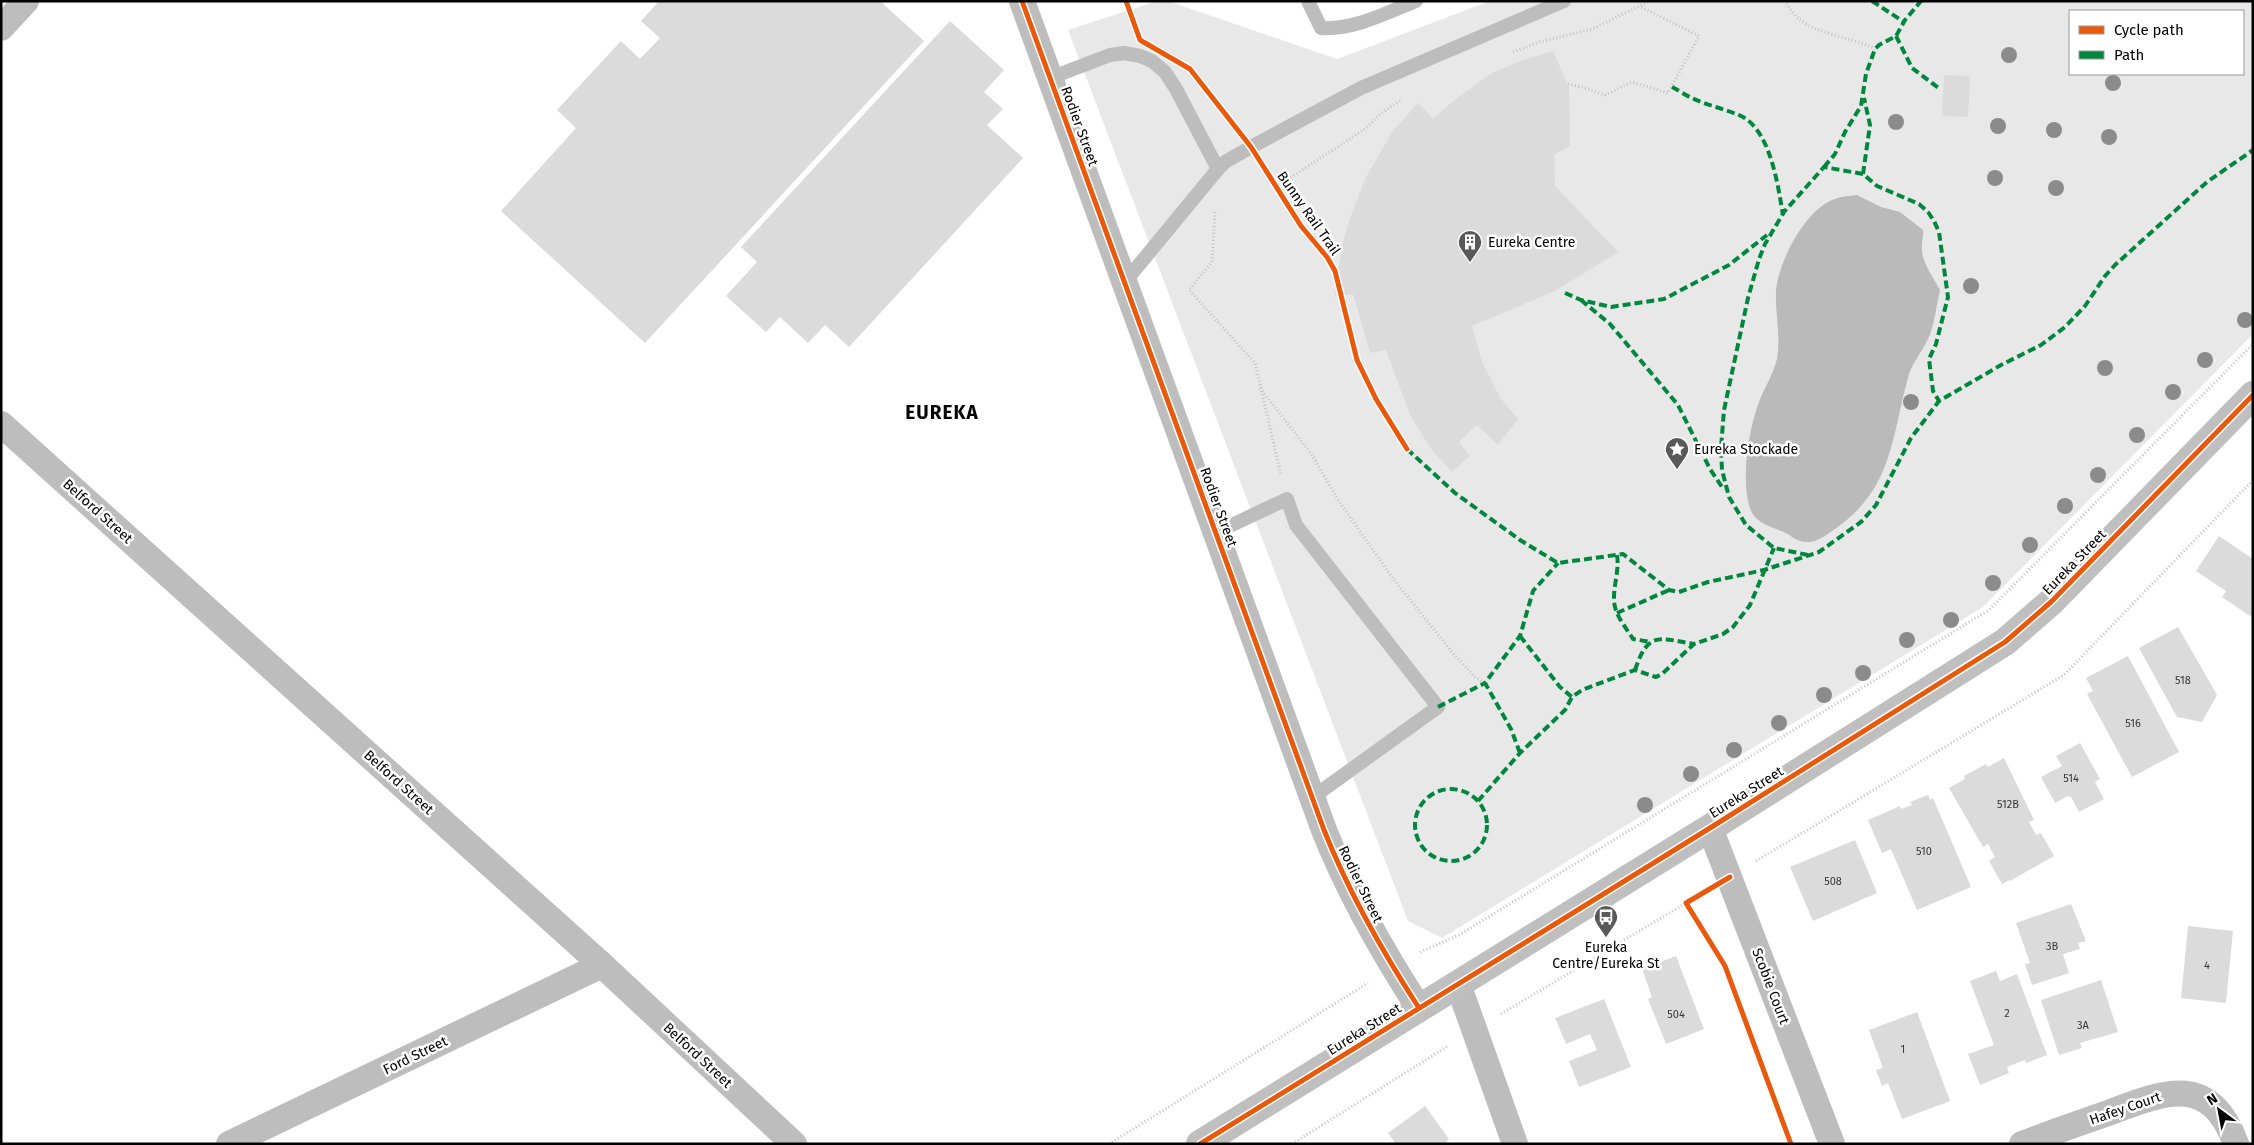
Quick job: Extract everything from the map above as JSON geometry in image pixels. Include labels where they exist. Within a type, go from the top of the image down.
[{"type":"street","points":[[1,28],[26,1]]},
{"type":"street","name":"Rodier Street","points":[[1022,1],[1327,838],[1349,890],[1391,966],[1419,1008]]},
{"type":"street","name":"Eureka Street","points":[[1200,1144],[1710,828],[2005,642],[2051,602],[2253,394]]},
{"type":"street","name":"Belford Street","points":[[1,424],[602,965],[794,1144]]},
{"type":"street","name":"Scobie Court","points":[[1710,828],[1832,1144]]},
{"type":"street","name":"Ford Street","points":[[228,1144],[602,965]]},
{"type":"street","points":[[1458,984],[1515,1144]]},
{"type":"street","name":"Hafey Court","points":[[2022,1144],[2133,1104],[2173,1092],[2198,1096],[2220,1112],[2236,1144]]},
{"type":"lane","points":[[1308,1],[1321,28],[1345,27],[1416,1]]},
{"type":"lane","points":[[1124,283],[1225,162],[1361,88],[1564,1]]},
{"type":"lane","points":[[1050,78],[1110,55],[1124,53],[1140,56],[1152,61],[1165,72],[1176,89],[1218,169]]},
{"type":"lane","points":[[1216,532],[1287,499],[1296,525],[1438,707],[1313,797]]},
{"type":"path","points":[[1506,55],[1540,42],[1592,29],[1650,1]]},
{"type":"path","points":[[1784,1],[1800,20],[1811,26],[1875,49]]},
{"type":"path","points":[[1568,84],[1605,95],[1632,82],[1668,93],[1699,36],[1638,6]]},
{"type":"path","points":[[1276,187],[1365,129],[1380,114],[1405,98]]},
{"type":"path","points":[[1218,169],[1212,262],[1189,290],[1254,364],[1287,499]]},
{"type":"path","points":[[1109,1144],[1360,989],[1391,966],[1459,935],[1990,610],[2253,344]]},
{"type":"path","points":[[1260,388],[1312,454],[1338,500],[1392,577],[1451,650],[1475,676],[1485,683]]},
{"type":"path","points":[[1292,1144],[1474,1031],[2064,674],[2253,480]]},
{"type":"path","points":[[1686,902],[1691,908]]},
{"type":"shaded area","name":"Eureka Stockade","points":[[1157,1],[1168,1],[1337,59],[1490,1],[2253,1],[2253,334],[1983,607],[1442,938],[1408,921],[1068,30]]},
{"type":"shaded area","points":[[1857,195],[1881,207],[1900,212],[1923,230],[1922,247],[1924,260],[1940,290],[1932,329],[1909,374],[1892,443],[1878,482],[1866,500],[1850,517],[1820,539],[1806,542],[1797,540],[1762,523],[1753,514],[1747,497],[1746,485],[1748,444],[1757,408],[1777,359],[1776,291],[1782,266],[1788,252],[1804,224],[1824,204],[1838,198]]},
{"type":"building","points":[[659,1],[880,1],[924,41],[645,343],[501,211],[576,128],[557,110],[621,41],[640,59],[660,38],[641,21]]},
{"type":"building","points":[[950,21],[1004,70],[984,92],[1003,109],[987,125],[1023,158],[849,347],[825,325],[808,343],[780,317],[766,332],[726,296],[757,262],[741,247]]},
{"type":"building","name":"Eureka Centre","points":[[1553,51],[1569,88],[1570,146],[1554,155],[1555,186],[1618,252],[1555,291],[1472,326],[1482,362],[1501,399],[1518,419],[1498,445],[1477,425],[1459,442],[1470,456],[1452,472],[1431,449],[1410,415],[1386,350],[1370,353],[1353,294],[1334,297],[1342,247],[1348,224],[1365,179],[1393,131],[1418,103],[1433,119],[1458,97],[1492,73],[1523,60]]},
{"type":"building","points":[[1944,75],[1970,76],[1968,117],[1942,116]]},
{"type":"building","points":[[2219,536],[2253,559],[2253,618],[2222,597],[2226,591],[2196,571]]},
{"type":"building","points":[[2178,627],[2217,695],[2202,722],[2177,717],[2139,648]]},
{"type":"building","points":[[2128,656],[2179,752],[2132,777],[2087,694],[2093,691],[2086,678]]},
{"type":"building","points":[[2080,743],[2100,779],[2095,782],[2104,799],[2079,812],[2071,797],[2068,796],[2055,803],[2041,777],[2062,766],[2056,756]]},
{"type":"building","points":[[2004,758],[2034,820],[2029,822],[2036,835],[2041,833],[2054,856],[2002,884],[1989,861],[1995,857],[1988,844],[1983,847],[1949,788],[1965,779],[1964,776],[1986,764],[1988,767]]},
{"type":"building","points":[[1928,795],[1930,800],[1933,798],[1971,887],[1917,910],[1891,849],[1882,853],[1868,820],[1900,806],[1901,809],[1912,805],[1910,802]]},
{"type":"building","points":[[1855,840],[1877,893],[1813,921],[1790,867]]},
{"type":"building","points":[[2071,904],[2086,941],[2078,943],[2080,949],[2063,954],[2069,973],[2032,985],[2025,964],[2030,963],[2016,923]]},
{"type":"building","points":[[2188,926],[2233,931],[2226,1003],[2181,998]]},
{"type":"building","points":[[1676,956],[1704,1029],[1666,1044],[1648,999],[1652,997],[1642,969]]},
{"type":"building","points":[[1996,971],[2000,981],[2017,974],[2047,1055],[2026,1063],[2025,1060],[2007,1067],[2009,1073],[1980,1085],[1968,1054],[1994,1045],[1970,981]]},
{"type":"building","points":[[2101,980],[2118,1032],[2080,1043],[2082,1048],[2059,1055],[2041,1000]]},
{"type":"building","points":[[1604,999],[1631,1067],[1579,1087],[1569,1061],[1597,1050],[1590,1034],[1566,1044],[1555,1018]]},
{"type":"building","points":[[1917,1012],[1950,1101],[1902,1119],[1888,1083],[1882,1086],[1876,1070],[1883,1068],[1869,1030]]},
{"type":"building","points":[[1425,1106],[1449,1139],[1445,1144],[1396,1144],[1388,1133]]},
{"type":"marked path","points":[[1872,1],[1904,22]]},
{"type":"marked path","points":[[1824,167],[1835,154],[1845,132],[1861,106],[1866,74],[1875,49],[1896,36],[1905,20],[1921,1]]},
{"type":"marked path","points":[[1896,36],[1912,68],[1940,89]]},
{"type":"marked path","points":[[1672,87],[1698,101],[1743,117],[1753,125],[1767,147],[1772,161],[1783,215]]},
{"type":"marked path","points":[[1863,174],[1870,125],[1864,98]]},
{"type":"marked path","points":[[1407,449],[1455,493],[1520,540],[1558,563],[1623,554],[1669,590],[1679,592],[1708,582],[1764,570],[1819,552],[1861,522],[1876,505],[1911,438],[1939,401],[2001,365],[2041,345],[2065,327],[2085,306],[2105,276],[2115,265],[2207,182],[2253,150]]},
{"type":"marked path","points":[[1808,555],[1774,548],[1746,525],[1729,497],[1722,470],[1721,448],[1724,410],[1748,298],[1759,259],[1765,244],[1784,212],[1824,167],[1863,174],[1877,186],[1919,204],[1934,221],[1939,232],[1948,297],[1936,344],[1929,359],[1933,391],[1939,401]]},
{"type":"marked path","points":[[1565,293],[1581,300],[1611,307],[1664,299],[1729,265],[1767,235]]},
{"type":"marked path","points":[[1581,300],[1610,324],[1678,405],[1710,469],[1724,490]]},
{"type":"marked path","points":[[1478,801],[1520,753],[1565,710],[1572,697],[1582,690],[1635,670],[1656,677],[1662,674],[1694,644],[1723,634],[1733,627],[1750,605],[1774,548]]},
{"type":"marked path","points":[[1617,555],[1614,595],[1616,611],[1633,639],[1651,642]]},
{"type":"marked path","points":[[1520,753],[1511,729],[1485,683],[1520,636],[1533,591],[1558,563]]},
{"type":"marked path","points":[[1617,613],[1669,590]]},
{"type":"marked path","points":[[1520,636],[1560,687],[1572,697]]},
{"type":"marked path","points":[[1635,670],[1645,649],[1656,640],[1663,639],[1694,644]]},
{"type":"marked path","points":[[1438,707],[1485,683]]},
{"type":"marked path","points":[[1451,789],[1471,795],[1481,805],[1487,825],[1481,845],[1471,855],[1451,861],[1431,855],[1421,845],[1415,825],[1421,805],[1431,795],[1451,789]]},
{"type":"cycle path","points":[[1022,1],[1324,830],[1344,876],[1367,921],[1419,1008]]},
{"type":"cycle path","name":"Bunny Rail Trail","points":[[1126,1],[1140,40],[1190,69],[1251,147],[1301,226],[1327,257],[1335,271],[1357,360],[1376,399],[1407,449]]},
{"type":"cycle path","points":[[1200,1144],[1710,828],[2005,642],[2051,602],[2253,395]]},
{"type":"cycle path","points":[[1730,877],[1686,903],[1725,966],[1791,1144]]},
{"type":"place","name":"Eureka Centre","points":[[1470,263]]},
{"type":"place","name":"Eureka Stockade","points":[[1677,470]]},
{"type":"place","name":"Eureka Centre/Eureka St","points":[[1606,938]]},
{"type":"district","name":"EUREKA","points":[[942,412]]}]
